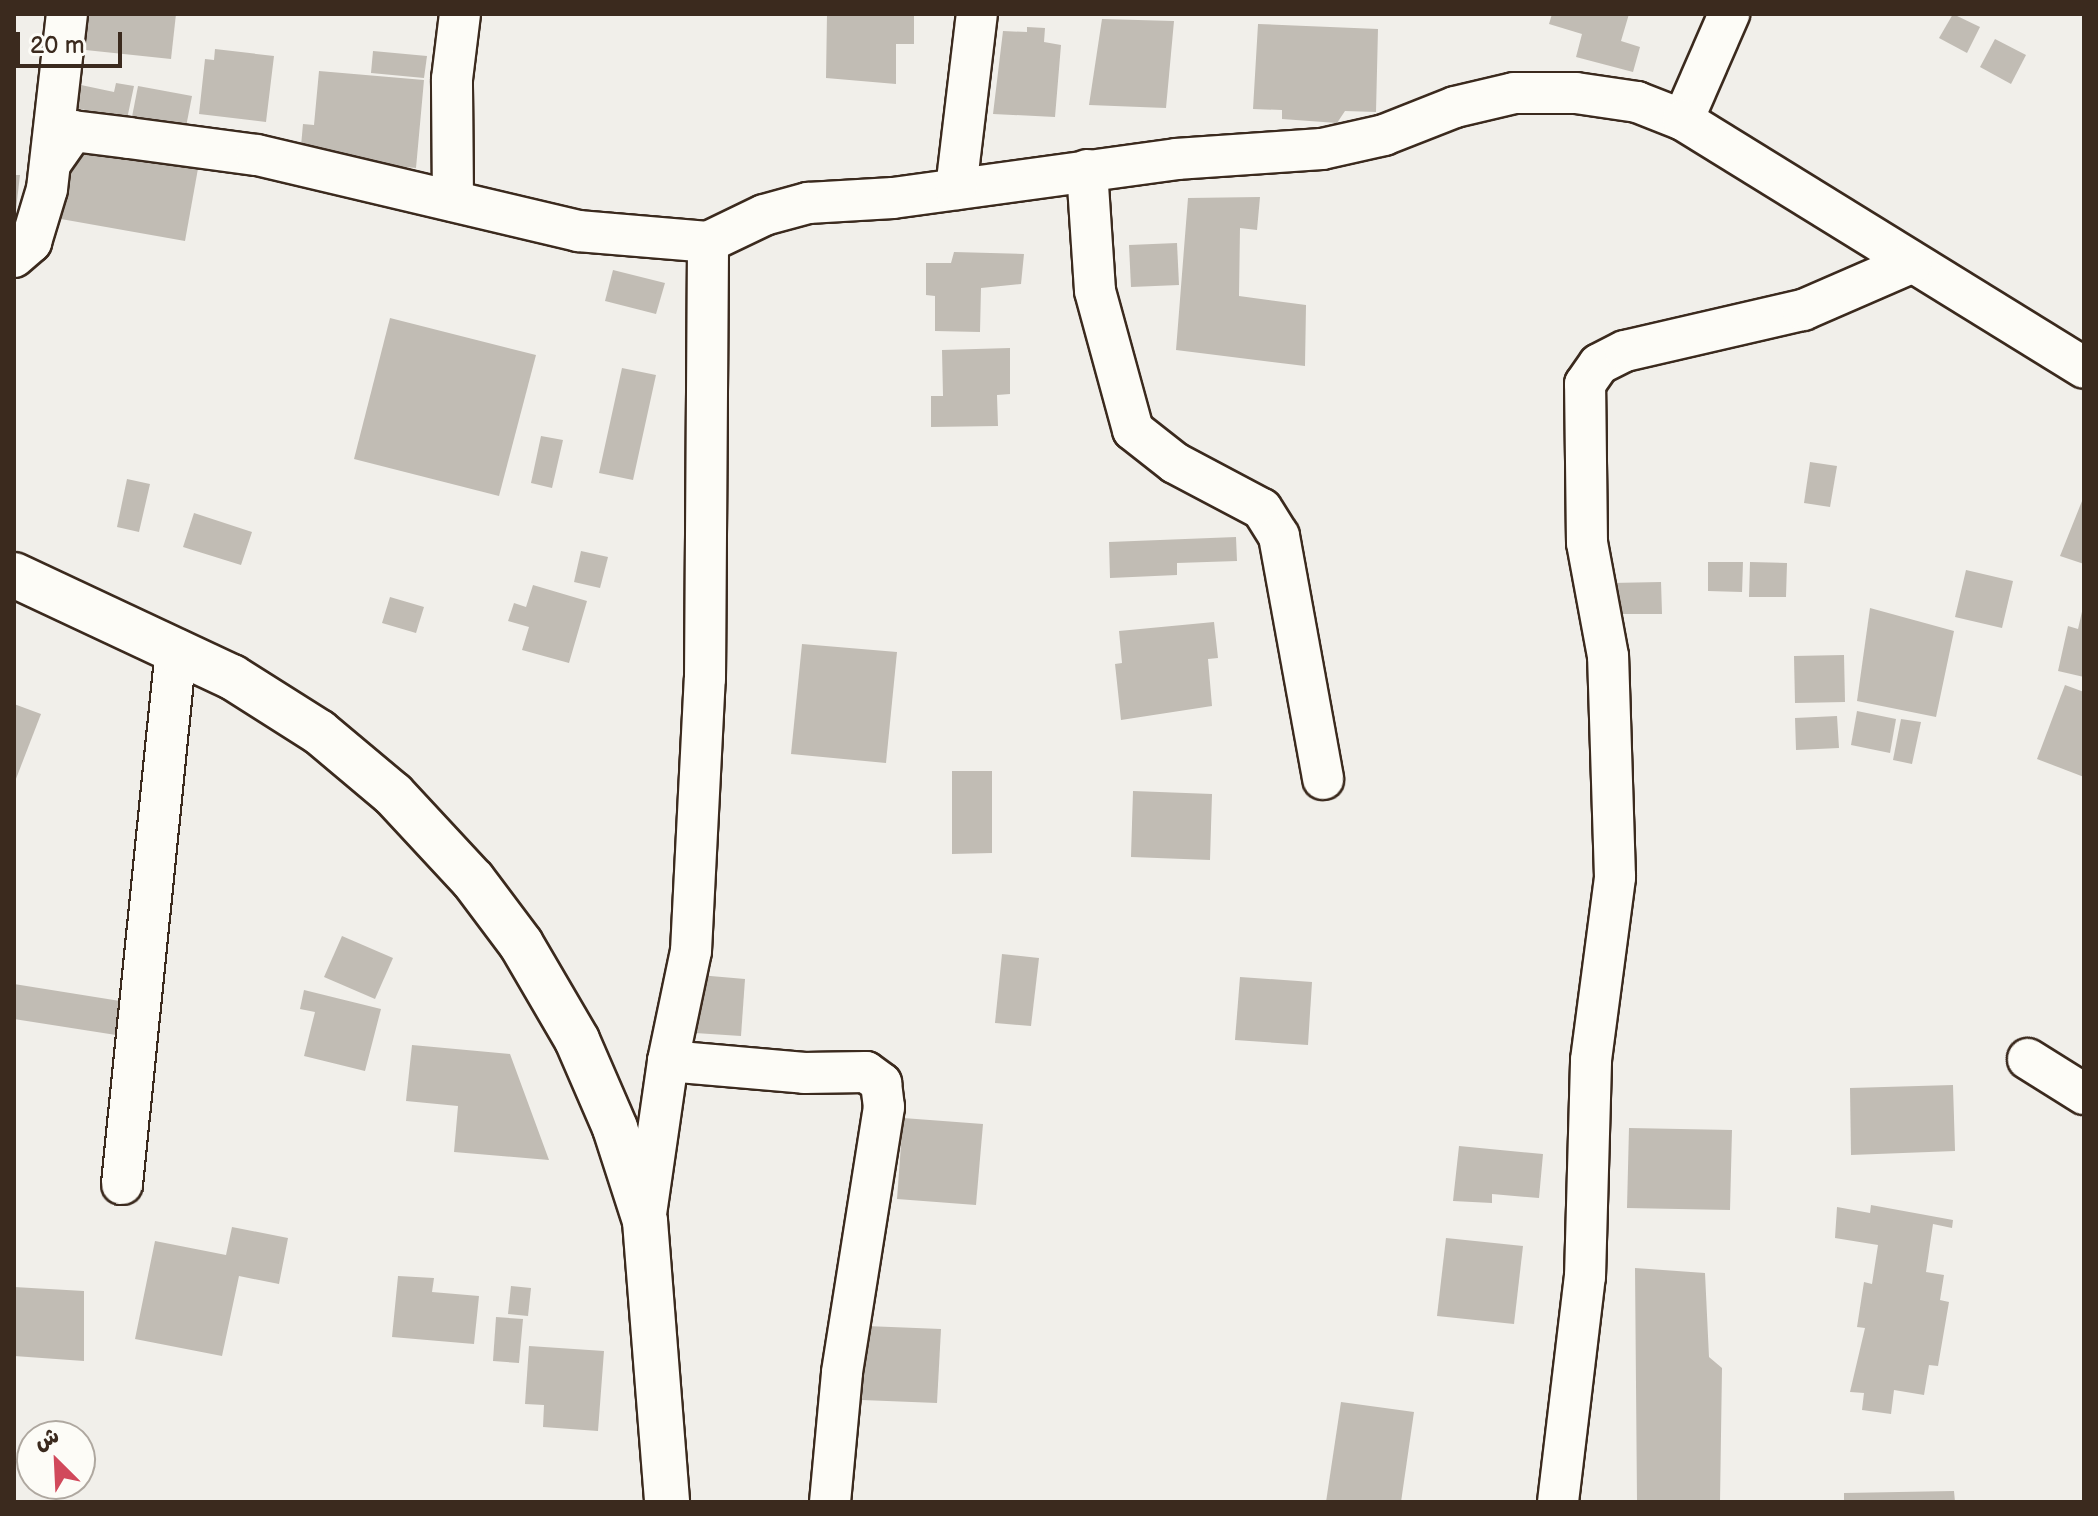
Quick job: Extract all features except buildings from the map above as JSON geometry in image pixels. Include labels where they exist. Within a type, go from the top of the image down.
[{"type":"main road","points":[[14,575],[232,677],[319,732],[393,794],[473,880],[521,944],[577,1040],[615,1128],[645,1221],[661,1496]]},
{"type":"street","points":[[14,257],[31,242],[52,161],[67,14]]},
{"type":"street","points":[[453,201],[452,79],[460,14]]},
{"type":"street","points":[[956,189],[977,14]]},
{"type":"street","points":[[1683,120],[1729,14]]},
{"type":"street","points":[[52,161],[73,131],[257,155],[578,231],[708,242],[764,215],[808,203],[956,189],[1087,170],[1322,149],[1384,135],[1455,107],[1514,93],[1576,93],[1637,102],[1683,120],[2084,368]]},
{"type":"street","points":[[1087,170],[1095,291],[1133,430],[1175,463],[1262,509],[1279,536],[1323,779]]},
{"type":"street","points":[[645,1221],[668,1061],[691,951],[705,679],[708,242]]},
{"type":"street","points":[[1558,1502],[1585,1277],[1591,1060],[1615,877],[1608,656],[1587,543],[1585,384],[1599,364],[1625,351],[1803,310],[1911,263]]},
{"type":"street","points":[[122,1184],[176,650]]},
{"type":"street","points":[[2028,1059],[2084,1094]]},
{"type":"street","points":[[668,1061],[804,1073],[866,1072],[881,1083],[884,1107],[842,1373],[830,1502]]}]
